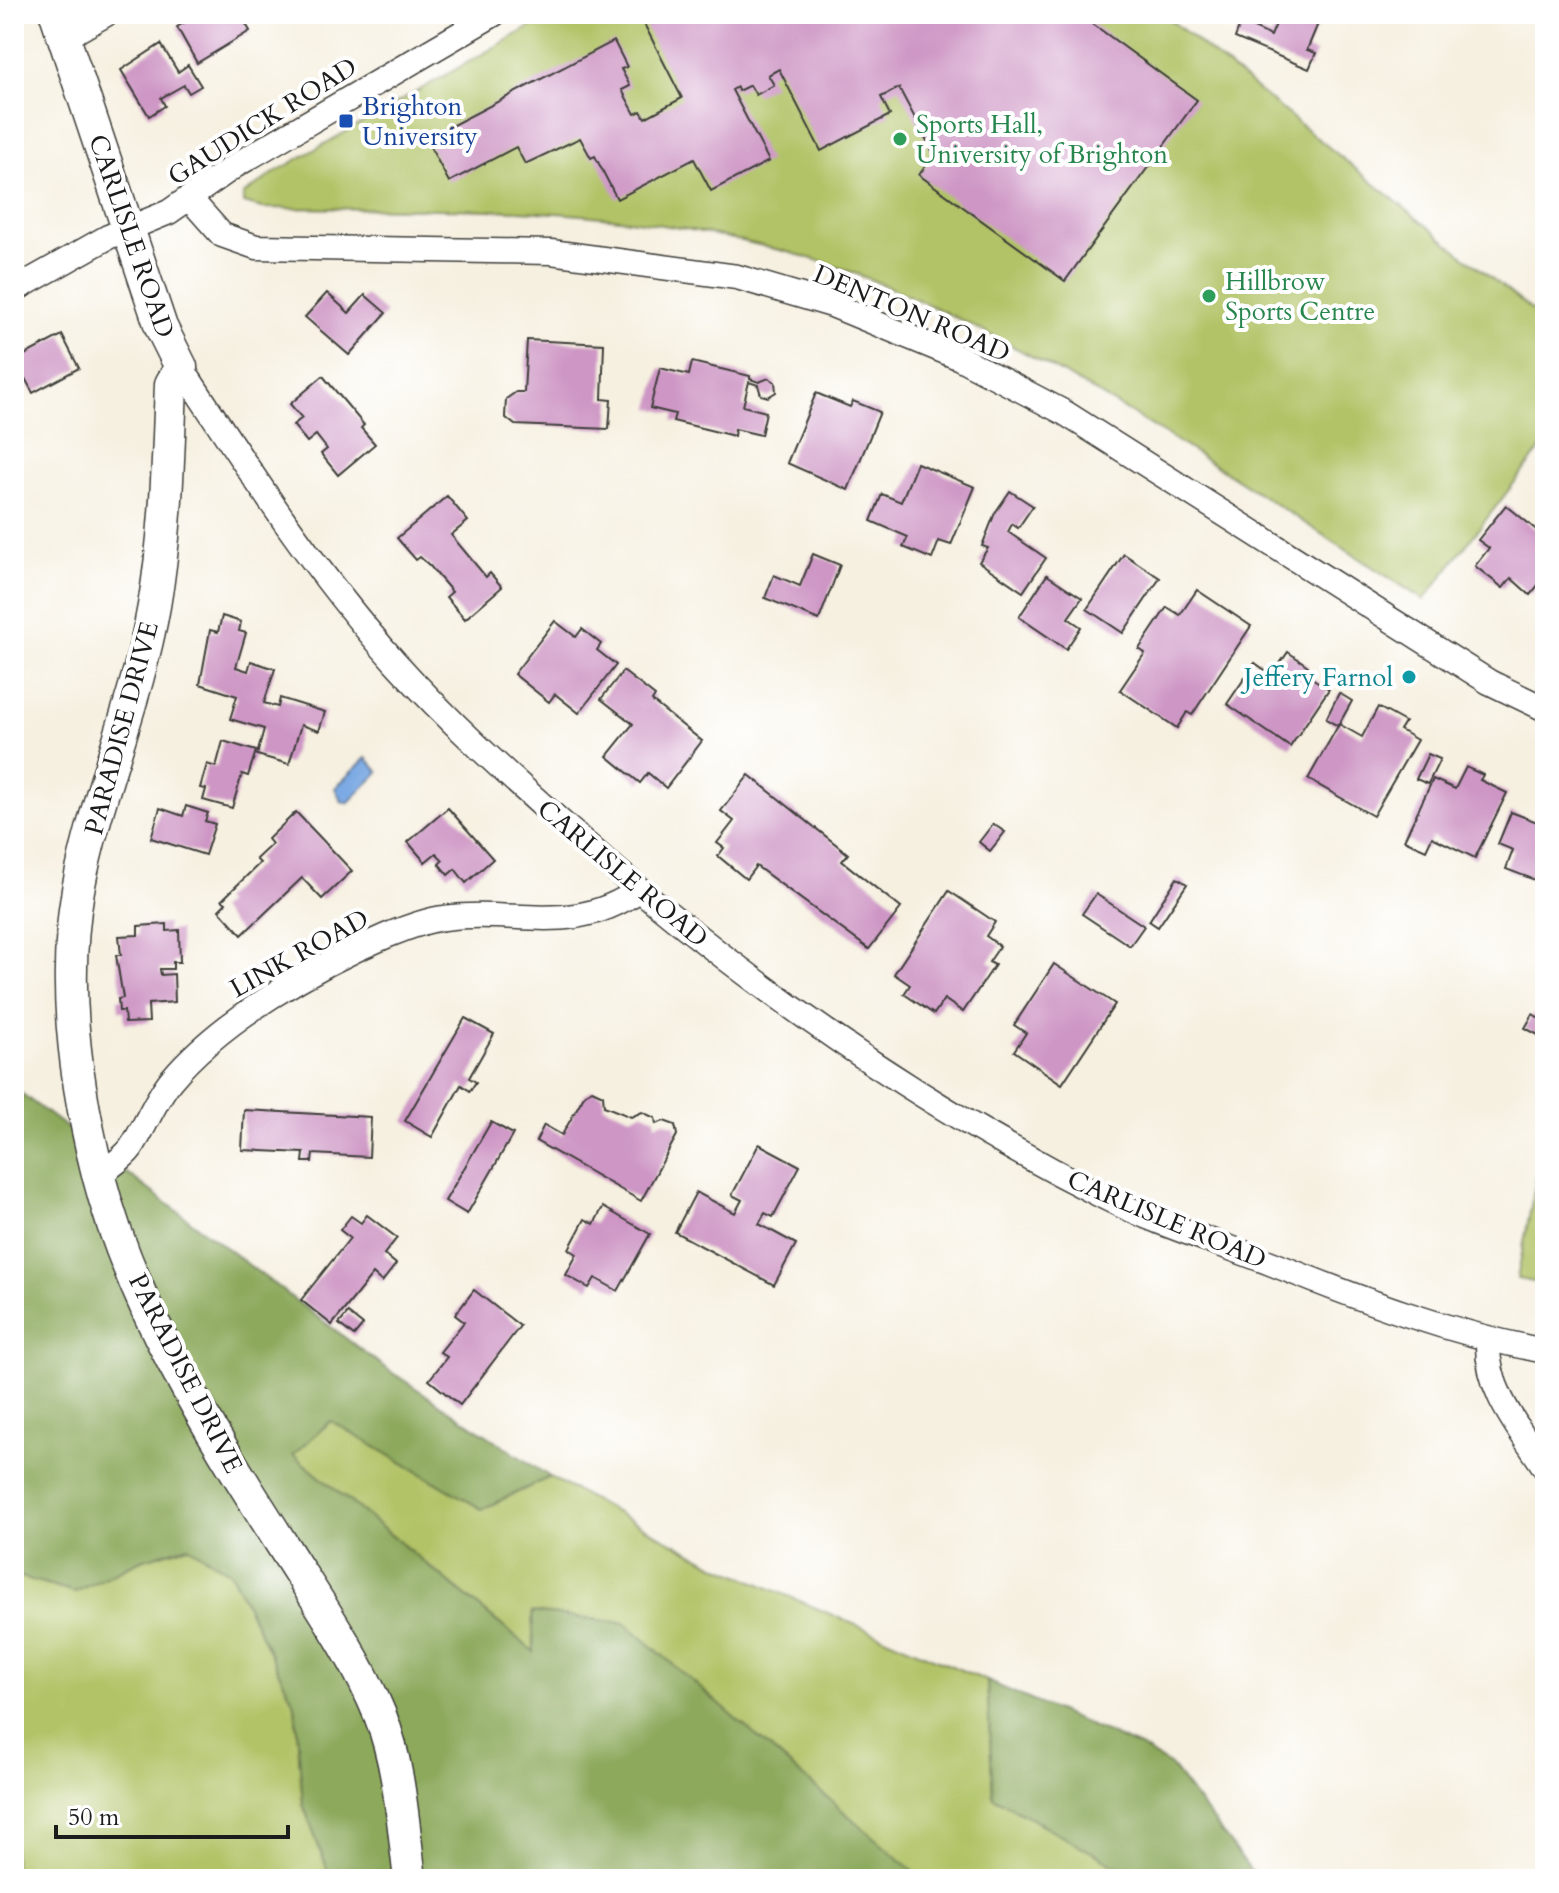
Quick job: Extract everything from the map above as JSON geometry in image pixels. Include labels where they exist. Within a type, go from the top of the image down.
[{"type":"street","points":[[60,26],[106,14]]},
{"type":"street","name":"GAUDICK ROAD","points":[[14,290],[108,237],[130,230],[190,199],[236,165],[494,14]]},
{"type":"street","name":"CARLISLE ROAD","points":[[60,26],[161,327],[181,367],[274,508],[393,660],[478,749],[639,890],[883,1072],[925,1099],[1107,1199],[1388,1310],[1488,1341],[1545,1351]]},
{"type":"street","name":"DENTON ROAD","points":[[190,199],[222,235],[256,247],[551,252],[737,277],[832,305],[960,358],[1065,413],[1489,682],[1545,709]]},
{"type":"street","name":"PARADISE DRIVE","points":[[181,367],[171,384],[166,509],[154,605],[136,687],[78,889],[71,951],[72,1008],[84,1105],[99,1176],[135,1280],[173,1360],[227,1457],[351,1655],[381,1718],[399,1794],[410,1879]]},
{"type":"street","name":"LINK ROAD","points":[[99,1176],[129,1151],[168,1083],[191,1057],[222,1029],[333,962],[388,935],[444,918],[571,917],[601,913],[639,890]]},
{"type":"street","points":[[1488,1341],[1487,1361],[1495,1392],[1545,1468]]},
{"type":"green space","name":"Hillbrow Sports Centre","points":[[553,14],[1163,14],[1545,321],[1545,443],[1424,600],[1215,465],[1073,379],[926,303],[833,265],[715,235],[603,217],[490,210],[262,208],[243,203],[243,195],[277,171]]},
{"type":"green space","points":[[14,1088],[384,1367],[550,1477],[482,1509],[331,1421],[293,1455],[534,1652],[532,1612],[625,1623],[922,1879],[331,1879],[303,1804],[295,1705],[231,1573],[188,1546],[141,1560],[75,1592],[14,1575]]},
{"type":"green space","points":[[1545,1133],[1545,1284],[1517,1279]]},
{"type":"green space","points":[[331,1421],[482,1509],[550,1477],[713,1564],[987,1681],[993,1797],[1140,1879],[922,1879],[532,1613],[535,1653],[292,1454]]},
{"type":"green space","points":[[188,1546],[231,1573],[295,1705],[303,1804],[331,1879],[14,1879],[14,1575],[75,1592],[141,1560]]},
{"type":"green space","points":[[987,1681],[1142,1748],[1172,1767],[1257,1879],[1140,1879],[993,1797]]},
{"type":"water","points":[[366,758],[379,772],[348,803],[341,801],[335,788]]},
{"type":"building","points":[[199,14],[240,14],[250,31],[197,63],[177,27]]},
{"type":"building","points":[[263,14],[281,14],[268,22]]},
{"type":"building","points":[[639,14],[1079,14],[1197,100],[1065,281],[919,175],[934,154],[899,88],[881,97],[890,115],[821,151],[779,69],[768,75],[774,85],[756,95],[750,85],[738,91],[737,87],[732,90],[769,161],[711,191],[694,159],[617,199],[595,156],[591,158],[580,138],[525,164],[516,147],[449,182],[426,139],[614,41],[627,67],[621,69],[630,86],[622,90],[635,114],[641,111],[645,118],[682,98]]},
{"type":"building","points":[[1280,14],[1322,14],[1307,50],[1316,53],[1309,69],[1235,38],[1241,22],[1271,36]]},
{"type":"building","points":[[161,44],[178,72],[188,65],[201,86],[189,93],[184,85],[161,98],[165,106],[149,116],[121,70]]},
{"type":"building","points":[[327,293],[349,313],[365,295],[386,313],[349,355],[305,317]]},
{"type":"building","points":[[62,335],[79,368],[33,393],[15,360]]},
{"type":"building","points":[[527,340],[604,344],[602,399],[611,400],[609,429],[515,425],[505,417],[506,399],[516,392],[524,392]]},
{"type":"building","points":[[692,362],[750,376],[750,379],[759,382],[769,378],[775,382],[776,392],[768,397],[761,395],[758,385],[749,382],[743,406],[766,412],[761,435],[735,429],[734,436],[673,421],[675,414],[650,408],[660,368],[689,375]]},
{"type":"building","points":[[323,376],[364,425],[361,428],[375,444],[338,475],[321,454],[327,449],[316,435],[307,442],[293,425],[302,418],[290,404]]},
{"type":"building","points":[[816,393],[850,407],[853,401],[880,412],[848,490],[787,463]]},
{"type":"building","points":[[917,463],[975,487],[951,545],[939,541],[932,559],[903,547],[908,537],[871,521],[882,494],[901,502]]},
{"type":"building","points":[[1010,491],[1033,506],[1018,528],[1012,524],[1008,532],[1046,558],[1023,592],[979,562],[988,548],[982,546],[995,513]]},
{"type":"building","points":[[447,496],[468,521],[451,535],[486,577],[490,573],[502,587],[465,619],[446,597],[452,592],[430,566],[420,557],[416,560],[397,538]]},
{"type":"building","points":[[1506,505],[1545,537],[1545,577],[1530,595],[1511,578],[1503,588],[1475,566],[1489,548],[1478,540]]},
{"type":"building","points":[[813,554],[840,565],[819,620],[765,598],[774,575],[800,586]]},
{"type":"building","points":[[1124,554],[1160,578],[1123,633],[1087,609]]},
{"type":"building","points":[[1047,575],[1082,598],[1068,618],[1081,627],[1066,649],[1019,617]]},
{"type":"building","points":[[1197,590],[1251,626],[1192,715],[1187,712],[1177,728],[1120,690],[1145,653],[1139,649],[1167,607],[1180,615]]},
{"type":"building","points":[[222,616],[241,622],[239,631],[246,633],[236,667],[248,671],[251,661],[275,669],[264,703],[278,707],[280,698],[325,712],[319,731],[301,725],[289,764],[257,755],[264,729],[230,719],[237,696],[200,684],[210,630],[218,632]]},
{"type":"building","points":[[555,621],[576,637],[582,629],[601,644],[597,650],[616,665],[579,713],[555,694],[549,702],[514,674]]},
{"type":"building","points":[[1288,652],[1308,666],[1304,673],[1329,689],[1290,747],[1227,704],[1255,663],[1272,675]]},
{"type":"building","points":[[623,671],[655,696],[652,701],[702,741],[666,788],[648,773],[640,783],[607,756],[633,724],[601,699]]},
{"type":"building","points":[[1339,693],[1352,701],[1338,726],[1326,719]]},
{"type":"building","points":[[1378,707],[1405,722],[1400,730],[1417,740],[1373,816],[1308,779],[1339,724],[1362,737]]},
{"type":"building","points":[[223,741],[256,751],[248,776],[242,774],[232,808],[203,800],[206,789],[200,788],[207,764],[216,767]]},
{"type":"building","points":[[1428,754],[1440,759],[1428,784],[1416,779]]},
{"type":"building","points":[[1466,767],[1483,775],[1480,780],[1507,793],[1475,858],[1432,837],[1426,850],[1404,840],[1433,779],[1455,789]]},
{"type":"building","points":[[749,775],[848,854],[842,861],[901,908],[869,949],[756,866],[746,879],[718,856],[724,848],[717,843],[734,821],[721,811]]},
{"type":"building","points":[[186,806],[208,813],[205,821],[215,824],[205,855],[151,838],[160,808],[183,816]]},
{"type":"building","points":[[448,808],[493,859],[466,883],[455,869],[448,875],[439,864],[443,860],[436,853],[425,862],[408,842]]},
{"type":"building","points":[[296,812],[352,871],[322,899],[302,878],[242,935],[219,910],[226,903],[222,900],[260,863],[256,859],[272,844],[268,839]]},
{"type":"building","points":[[1511,812],[1545,825],[1545,878],[1537,875],[1535,880],[1506,869],[1513,850],[1498,844]]},
{"type":"building","points":[[993,824],[1005,832],[990,851],[979,842]]},
{"type":"building","points":[[1177,878],[1187,884],[1158,927],[1149,921]]},
{"type":"building","points":[[949,891],[995,922],[986,936],[1000,946],[989,962],[995,965],[963,1012],[944,999],[934,1014],[904,994],[910,985],[894,974]]},
{"type":"building","points":[[1096,894],[1144,926],[1130,946],[1082,914]]},
{"type":"building","points":[[167,924],[167,931],[179,930],[180,962],[173,962],[173,969],[160,969],[161,975],[174,974],[175,1002],[148,1004],[149,1022],[125,1023],[118,999],[123,998],[116,955],[121,955],[119,936],[138,935],[138,926]]},
{"type":"building","points":[[1054,964],[1115,1004],[1062,1084],[1014,1051],[1026,1033],[1014,1025]]},
{"type":"building","points":[[1533,1014],[1545,1022],[1542,1037],[1525,1028]]},
{"type":"building","points":[[465,1018],[494,1034],[469,1078],[476,1082],[470,1091],[461,1085],[432,1137],[405,1121]]},
{"type":"building","points":[[592,1090],[603,1095],[604,1106],[631,1117],[642,1112],[655,1118],[656,1124],[664,1121],[675,1125],[677,1135],[641,1201],[536,1141],[544,1125],[562,1135],[585,1094]]},
{"type":"building","points":[[244,1110],[371,1117],[369,1157],[313,1154],[312,1162],[303,1162],[304,1153],[242,1150]]},
{"type":"building","points":[[491,1122],[513,1134],[467,1214],[445,1201]]},
{"type":"building","points":[[759,1144],[800,1166],[773,1217],[765,1213],[759,1224],[796,1244],[774,1285],[675,1232],[696,1192],[735,1213],[742,1200],[732,1195]]},
{"type":"building","points":[[603,1207],[650,1234],[618,1291],[595,1278],[589,1288],[566,1275],[577,1254],[569,1249],[585,1219],[594,1224]]},
{"type":"building","points":[[367,1215],[397,1238],[384,1254],[396,1264],[382,1282],[373,1274],[332,1325],[301,1300],[350,1238],[340,1230],[351,1216],[361,1223]]},
{"type":"building","points":[[474,1290],[520,1326],[460,1405],[429,1380],[447,1357],[440,1352],[464,1322],[455,1315]]},
{"type":"building","points":[[348,1313],[363,1325],[354,1336],[339,1324]]},
{"type":"place","name":"Brighton University","points":[[346,121]]},
{"type":"place","name":"Sports Hall, University of Brighton","points":[[900,139]]},
{"type":"place","name":"Hillbrow Sports Centre","points":[[1209,296]]},
{"type":"place","name":"Jeffery Farnol","points":[[1409,677]]}]
